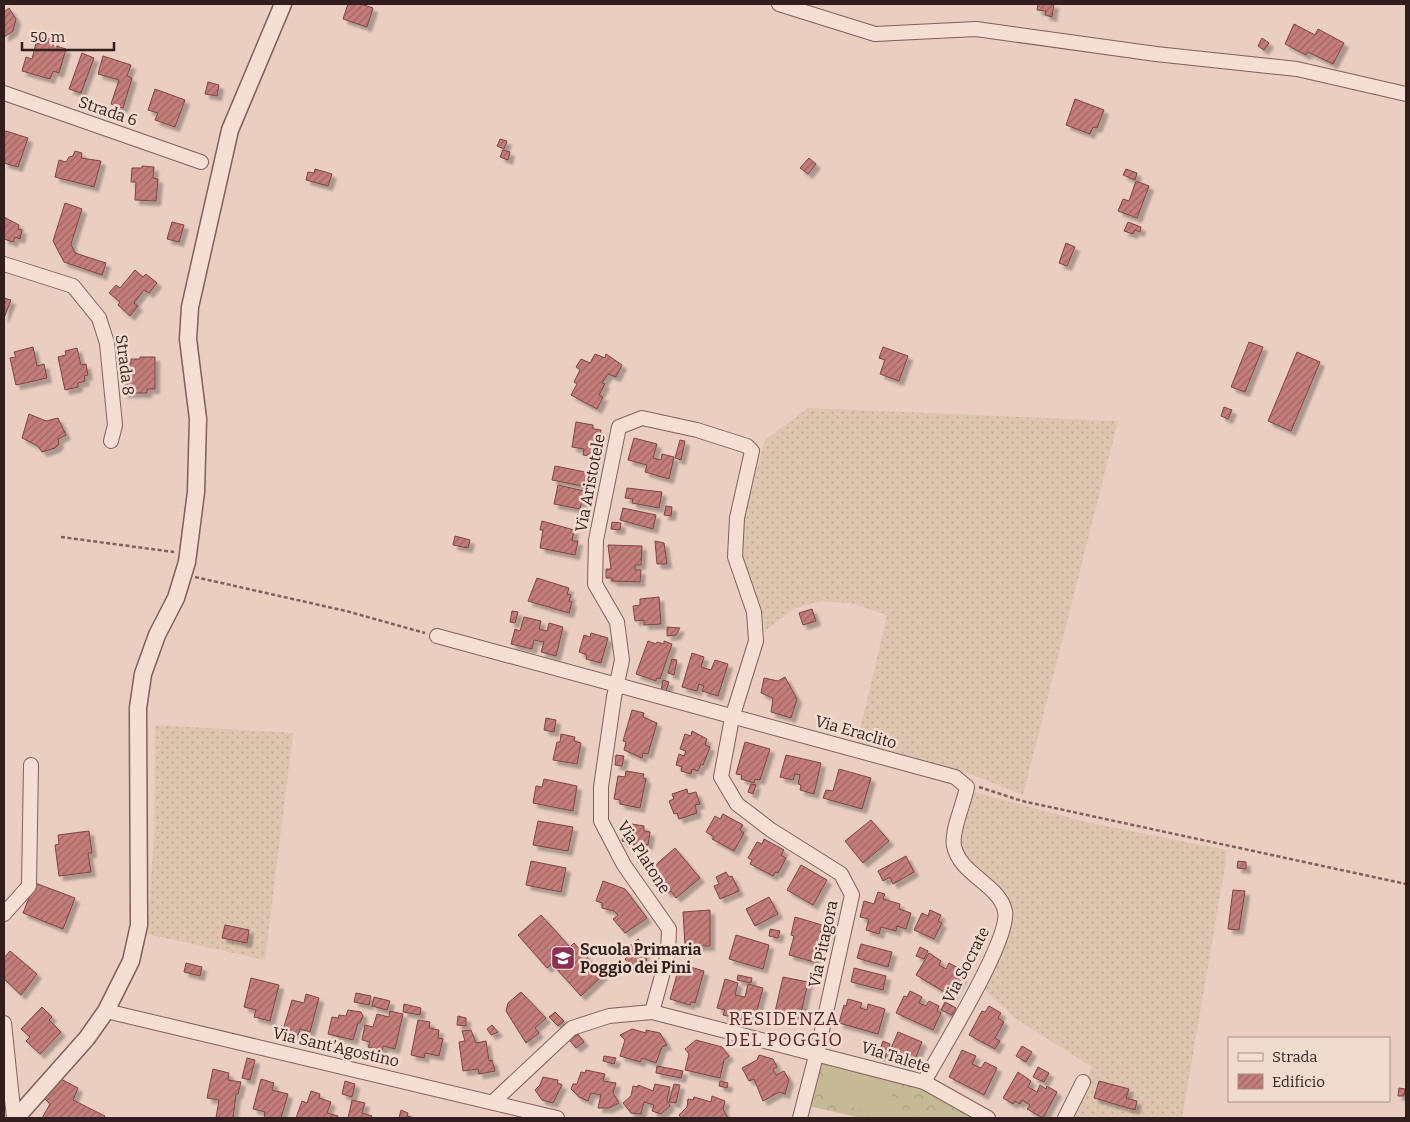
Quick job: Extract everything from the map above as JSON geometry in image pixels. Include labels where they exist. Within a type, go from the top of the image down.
[{"type":"street","points":[[15,1118],[87,1038],[106,1011],[131,961],[139,925],[138,708],[143,674],[183,574],[188,553],[196,492],[198,419],[188,339],[190,307],[230,130],[283,4]]},
{"type":"street","points":[[779,4],[875,34],[976,30],[1147,53],[1297,69],[1406,94]]},
{"type":"street","name":"Strada 6","points":[[4,93],[201,162]]},
{"type":"street","name":"Strada 8","points":[[4,264],[72,286],[99,318],[107,343],[115,425],[111,441]]},
{"type":"street","name":"Via Aristotele","points":[[616,686],[622,660],[617,622],[595,584],[596,540],[619,427],[642,418],[697,430],[747,446],[752,451],[737,518],[735,557],[754,612],[756,641],[732,718]]},
{"type":"street","name":"Via Eraclito","points":[[436,636],[732,718],[955,777],[967,787]]},
{"type":"street","name":"Via Platone","points":[[616,686],[601,787],[601,821],[624,865],[669,929],[668,954],[652,1012]]},
{"type":"street","name":"Via Pitagora","points":[[732,718],[721,777],[737,804],[771,830],[841,874],[852,895],[817,1053],[800,1118]]},
{"type":"street","points":[[4,914],[29,886],[31,765]]},
{"type":"street","name":"Via Socrate","points":[[924,1082],[980,978],[1006,924],[1002,902],[959,858],[954,846],[954,835],[967,787]]},
{"type":"street","name":"Via Sant'Agostino","points":[[106,1011],[557,1118]]},
{"type":"street","name":"Via Talete","points":[[493,1102],[572,1028],[609,1016],[652,1012],[924,1082],[988,1118]]},
{"type":"street","points":[[4,1023],[15,1118]]},
{"type":"street","points":[[1065,1118],[1083,1082]]},
{"type":"path","points":[[61,537],[188,553]]},
{"type":"path","points":[[183,574],[346,611],[436,636]]},
{"type":"path","points":[[967,787],[981,787],[1022,801],[1406,884]]},
{"type":"shaded area","points":[[808,408],[1118,421],[1023,795],[970,774],[857,743],[887,615],[850,603],[821,601],[795,608],[765,631],[761,608],[741,556],[741,527],[765,440]]},
{"type":"shaded area","points":[[155,725],[293,733],[265,960],[147,934],[154,836]]},
{"type":"shaded area","points":[[974,792],[1086,822],[1226,850],[1226,861],[1182,1118],[1070,1118],[1092,1067],[1016,1019],[984,989],[1012,923],[1013,908],[1006,897],[971,864],[964,854],[960,842],[962,827]]},
{"type":"green space","points":[[820,1057],[926,1087],[980,1118],[861,1118],[809,1106]]},
{"type":"green space","points":[[832,1064],[893,1081],[890,1117],[824,1100]]},
{"type":"building","points":[[348,4],[361,4],[373,8],[367,27],[343,19]]},
{"type":"building","points":[[1038,4],[1054,4],[1052,17],[1045,15],[1046,11],[1037,10]]},
{"type":"building","points":[[9,8],[16,19],[13,31],[4,37],[4,12]]},
{"type":"building","points":[[1294,24],[1315,35],[1318,29],[1344,43],[1333,64],[1308,52],[1306,55],[1285,44]]},
{"type":"building","points":[[43,37],[54,40],[53,45],[66,49],[59,73],[53,71],[50,79],[22,71],[26,57],[32,59],[36,43],[41,44]]},
{"type":"building","points":[[1262,38],[1269,43],[1264,50],[1258,46]]},
{"type":"building","points":[[82,53],[94,58],[81,93],[69,89]]},
{"type":"building","points":[[103,56],[131,65],[127,76],[132,78],[123,108],[111,104],[119,80],[98,74]]},
{"type":"building","points":[[208,82],[219,85],[217,96],[205,94]]},
{"type":"building","points":[[155,89],[185,100],[175,127],[155,120],[158,113],[148,110]]},
{"type":"building","points":[[1075,99],[1104,110],[1097,128],[1093,127],[1090,134],[1066,125]]},
{"type":"building","points":[[4,132],[28,138],[18,167],[4,163]]},
{"type":"building","points":[[500,139],[507,141],[504,149],[497,146]]},
{"type":"building","points":[[503,150],[510,152],[508,160],[500,157]]},
{"type":"building","points":[[75,151],[82,153],[81,158],[101,161],[94,187],[55,177],[59,160],[66,162],[69,157],[73,156]]},
{"type":"building","points":[[809,158],[816,164],[808,174],[800,168]]},
{"type":"building","points":[[142,166],[154,167],[153,178],[158,179],[156,201],[135,200],[136,182],[131,182],[132,168],[142,168]]},
{"type":"building","points":[[315,169],[332,174],[328,186],[306,180],[308,172],[314,173]]},
{"type":"building","points":[[1126,169],[1137,173],[1135,180],[1123,175]]},
{"type":"building","points":[[1136,181],[1149,186],[1137,218],[1118,211],[1123,199],[1129,201]]},
{"type":"building","points":[[65,203],[82,209],[71,244],[75,253],[106,263],[102,275],[64,262],[53,241]]},
{"type":"building","points":[[4,217],[19,225],[18,229],[22,230],[20,239],[15,237],[13,242],[4,239]]},
{"type":"building","points":[[172,222],[184,225],[179,242],[167,239]]},
{"type":"building","points":[[1128,222],[1141,227],[1140,232],[1135,230],[1133,234],[1124,231]]},
{"type":"building","points":[[1066,243],[1075,247],[1067,266],[1059,263]]},
{"type":"building","points":[[135,270],[143,277],[146,274],[157,283],[149,293],[144,290],[134,303],[138,306],[130,316],[118,305],[120,302],[109,293],[116,285],[120,288]]},
{"type":"building","points":[[4,298],[11,300],[4,318]]},
{"type":"building","points":[[1249,342],[1263,347],[1245,392],[1231,387]]},
{"type":"building","points":[[33,347],[37,366],[44,364],[47,378],[16,385],[10,358],[16,357],[14,352]]},
{"type":"building","points":[[883,347],[908,356],[899,381],[880,374],[885,360],[879,358]]},
{"type":"building","points":[[77,348],[81,365],[86,364],[88,375],[84,376],[85,381],[78,383],[78,387],[65,390],[58,357],[66,355],[65,351]]},
{"type":"building","points":[[1297,352],[1320,362],[1291,431],[1268,421]]},
{"type":"building","points":[[595,354],[605,358],[606,354],[622,365],[616,377],[608,374],[602,383],[605,384],[599,395],[603,397],[597,409],[571,395],[577,384],[574,382],[580,370],[576,367],[581,359],[590,363]]},
{"type":"building","points":[[140,357],[155,357],[155,389],[147,389],[147,393],[123,393],[123,363],[131,363],[131,359],[140,359]]},
{"type":"building","points":[[1224,407],[1232,410],[1228,419],[1221,416]]},
{"type":"building","points":[[29,414],[46,421],[58,418],[66,435],[58,439],[59,444],[55,448],[42,452],[38,446],[22,438]]},
{"type":"building","points":[[576,422],[593,425],[593,429],[601,430],[596,457],[583,455],[584,449],[572,447]]},
{"type":"building","points":[[634,438],[657,444],[653,458],[661,460],[662,454],[674,457],[669,479],[645,472],[647,465],[628,460]]},
{"type":"building","points":[[680,440],[685,441],[681,460],[675,458]]},
{"type":"building","points":[[555,466],[590,473],[587,487],[552,480]]},
{"type":"building","points":[[558,485],[584,491],[580,509],[554,504]]},
{"type":"building","points":[[627,488],[662,492],[659,508],[632,503],[633,499],[625,498]]},
{"type":"building","points":[[666,506],[672,507],[671,516],[664,515]]},
{"type":"building","points":[[623,508],[656,515],[653,529],[620,520]]},
{"type":"building","points":[[542,521],[574,530],[572,541],[578,541],[575,555],[540,548],[543,530],[540,530]]},
{"type":"building","points":[[612,522],[621,523],[620,530],[611,529]]},
{"type":"building","points":[[455,536],[470,540],[468,548],[453,545]]},
{"type":"building","points":[[655,541],[664,543],[667,564],[657,564]]},
{"type":"building","points":[[608,545],[642,546],[641,565],[635,565],[635,570],[641,570],[640,582],[612,581],[612,578],[606,578],[606,569],[611,569]]},
{"type":"building","points":[[537,578],[569,588],[567,594],[571,595],[569,601],[572,602],[569,613],[528,601]]},
{"type":"building","points":[[659,597],[661,624],[644,625],[644,620],[635,621],[633,606],[640,605],[640,599]]},
{"type":"building","points":[[812,609],[816,621],[803,625],[799,613]]},
{"type":"building","points":[[512,611],[518,612],[515,623],[510,622]]},
{"type":"building","points":[[524,617],[541,621],[539,629],[547,631],[549,623],[563,627],[556,656],[541,652],[544,642],[534,640],[532,649],[511,644],[515,629],[520,631]]},
{"type":"building","points":[[667,627],[680,628],[676,635],[667,636]]},
{"type":"building","points":[[591,633],[608,638],[601,663],[586,659],[587,655],[579,652],[584,635],[590,637]]},
{"type":"building","points":[[648,641],[664,644],[664,641],[672,644],[660,679],[657,678],[656,681],[636,674]]},
{"type":"building","points":[[692,653],[704,657],[701,667],[711,670],[715,660],[728,664],[718,696],[702,691],[704,686],[699,684],[697,691],[682,687]]},
{"type":"building","points":[[672,659],[677,660],[674,675],[668,673]]},
{"type":"building","points":[[785,677],[797,699],[791,718],[771,712],[773,698],[761,693],[764,678],[778,681]]},
{"type":"building","points":[[663,680],[669,682],[666,691],[661,690]]},
{"type":"building","points":[[632,710],[644,713],[643,717],[657,723],[648,754],[643,753],[642,758],[624,750],[626,742],[623,741]]},
{"type":"building","points":[[546,718],[556,720],[554,732],[544,730]]},
{"type":"building","points":[[692,731],[707,739],[705,745],[710,747],[703,765],[701,764],[698,771],[692,769],[691,774],[681,771],[682,767],[676,765],[679,754],[684,756],[686,751],[680,749],[685,734],[691,736]]},
{"type":"building","points":[[561,734],[575,737],[574,741],[581,743],[577,764],[553,760]]},
{"type":"building","points":[[745,742],[770,749],[760,780],[755,779],[754,783],[741,779],[742,775],[736,774]]},
{"type":"building","points":[[616,755],[624,756],[622,766],[615,765]]},
{"type":"building","points":[[786,755],[821,763],[814,794],[800,790],[801,785],[798,784],[800,775],[795,774],[793,780],[780,777]]},
{"type":"building","points":[[839,769],[871,778],[862,809],[823,798],[826,790],[833,791]]},
{"type":"building","points":[[626,771],[644,774],[643,778],[646,779],[640,808],[620,804],[620,800],[614,799],[618,776],[625,777]]},
{"type":"building","points":[[544,779],[577,786],[573,811],[533,803],[536,786],[542,787]]},
{"type":"building","points":[[751,784],[756,785],[753,794],[748,792]]},
{"type":"building","points":[[687,789],[688,794],[696,792],[700,804],[695,805],[697,813],[679,819],[677,813],[674,814],[669,801],[674,799],[672,794]]},
{"type":"building","points":[[723,814],[743,825],[740,830],[744,833],[734,851],[712,839],[714,837],[706,832],[715,816],[720,819]]},
{"type":"building","points":[[871,820],[889,841],[863,863],[845,841]]},
{"type":"building","points":[[538,821],[573,827],[568,851],[533,845]]},
{"type":"building","points":[[625,823],[644,826],[644,831],[650,832],[648,845],[642,844],[642,847],[622,841]]},
{"type":"building","points":[[89,831],[92,853],[88,853],[91,872],[59,876],[55,845],[59,844],[58,835]]},
{"type":"building","points":[[764,839],[784,850],[781,855],[786,858],[778,873],[775,872],[773,876],[750,864],[752,860],[748,858],[757,842],[762,844]]},
{"type":"building","points":[[675,848],[700,878],[676,898],[671,891],[668,893],[654,878],[658,874],[652,868]]},
{"type":"building","points":[[906,856],[914,872],[893,884],[890,877],[883,881],[878,871]]},
{"type":"building","points":[[531,861],[566,868],[561,892],[526,885]]},
{"type":"building","points":[[1238,861],[1246,862],[1246,869],[1237,868]]},
{"type":"building","points":[[801,865],[827,880],[813,905],[787,890]]},
{"type":"building","points":[[726,872],[729,877],[732,876],[739,891],[720,899],[714,886],[719,884],[716,877]]},
{"type":"building","points":[[603,881],[625,889],[647,918],[625,933],[613,919],[618,915],[614,911],[602,908],[602,903],[596,901]]},
{"type":"building","points":[[35,883],[75,898],[63,929],[23,913]]},
{"type":"building","points":[[1233,890],[1245,891],[1239,930],[1228,929]]},
{"type":"building","points":[[878,892],[885,894],[883,899],[900,904],[899,909],[911,913],[906,929],[897,926],[896,931],[881,927],[879,934],[866,930],[869,919],[860,917],[864,901],[874,904]]},
{"type":"building","points":[[769,897],[778,914],[755,926],[746,909]]},
{"type":"building","points":[[710,910],[710,946],[685,946],[683,912]]},
{"type":"building","points":[[930,910],[941,915],[938,921],[942,923],[934,939],[914,930],[922,913],[928,916]]},
{"type":"building","points":[[541,915],[570,947],[574,943],[603,975],[581,996],[552,964],[547,968],[518,935]]},
{"type":"building","points":[[795,917],[822,925],[820,932],[826,934],[820,954],[817,953],[814,962],[789,955],[794,936],[791,935]]},
{"type":"building","points":[[225,925],[249,930],[247,943],[222,938]]},
{"type":"building","points":[[770,929],[780,931],[778,938],[769,936]]},
{"type":"building","points":[[736,935],[769,945],[763,969],[729,959]]},
{"type":"building","points":[[638,939],[647,951],[643,955],[647,960],[634,970],[625,959],[630,954],[626,949]]},
{"type":"building","points":[[861,944],[892,952],[888,967],[857,958]]},
{"type":"building","points":[[920,947],[928,951],[924,959],[916,956]]},
{"type":"building","points":[[10,951],[37,974],[21,995],[4,979],[4,958]]},
{"type":"building","points":[[929,953],[941,961],[939,965],[946,969],[949,963],[962,970],[959,975],[962,977],[951,996],[916,975]]},
{"type":"building","points":[[186,963],[202,967],[200,976],[184,972]]},
{"type":"building","points":[[680,964],[704,971],[695,1003],[691,1002],[690,1005],[670,999]]},
{"type":"building","points":[[854,968],[886,976],[883,990],[851,982]]},
{"type":"building","points":[[738,975],[752,978],[751,983],[737,980]]},
{"type":"building","points":[[783,977],[808,982],[800,1018],[775,1012]]},
{"type":"building","points":[[251,978],[279,985],[270,1021],[254,1017],[256,1010],[244,1007]]},
{"type":"building","points":[[725,979],[738,983],[735,995],[745,997],[748,984],[763,988],[755,1018],[749,1016],[748,1021],[737,1018],[738,1011],[733,1010],[732,1017],[723,1015],[725,1010],[717,1008]]},
{"type":"building","points":[[910,991],[922,997],[919,1003],[926,1006],[929,1001],[939,1006],[937,1011],[941,1013],[933,1030],[896,1013],[904,996],[907,997]]},
{"type":"building","points":[[521,992],[546,1018],[535,1028],[539,1033],[526,1043],[506,1011],[508,1003]]},
{"type":"building","points":[[356,993],[371,996],[369,1005],[354,1002]]},
{"type":"building","points":[[306,994],[319,998],[310,1032],[300,1029],[298,1035],[283,1030],[292,1000],[304,1003]]},
{"type":"building","points":[[374,997],[390,1001],[387,1010],[372,1006]]},
{"type":"building","points":[[848,999],[862,1003],[860,1008],[867,1010],[868,1004],[885,1009],[878,1034],[839,1023],[844,1005],[846,1006]]},
{"type":"building","points":[[945,1002],[956,1008],[952,1015],[941,1010]]},
{"type":"building","points":[[404,1004],[421,1008],[420,1015],[403,1012]]},
{"type":"building","points":[[989,1006],[1001,1013],[998,1018],[1004,1022],[995,1038],[1000,1041],[995,1049],[969,1035],[982,1011],[985,1012]]},
{"type":"building","points":[[42,1007],[52,1017],[49,1020],[61,1032],[40,1054],[26,1041],[30,1037],[21,1029]]},
{"type":"building","points":[[348,1010],[361,1012],[363,1016],[360,1023],[358,1023],[353,1040],[328,1034],[332,1017],[346,1016]]},
{"type":"building","points":[[390,1011],[403,1014],[395,1049],[383,1046],[382,1051],[368,1047],[370,1042],[362,1040],[365,1025],[373,1027],[377,1014],[389,1017]]},
{"type":"building","points":[[555,1012],[564,1021],[558,1026],[549,1017]]},
{"type":"building","points":[[458,1016],[466,1018],[466,1026],[457,1025]]},
{"type":"building","points":[[418,1020],[430,1022],[429,1028],[439,1030],[438,1038],[443,1039],[439,1056],[425,1053],[424,1058],[411,1055]]},
{"type":"building","points":[[492,1025],[498,1032],[491,1035],[487,1029]]},
{"type":"building","points":[[632,1029],[646,1033],[646,1030],[660,1033],[667,1045],[662,1047],[656,1063],[642,1058],[640,1062],[620,1056],[625,1040],[620,1035]]},
{"type":"building","points":[[471,1030],[476,1043],[486,1041],[489,1061],[492,1060],[495,1071],[479,1074],[478,1069],[463,1071],[459,1042],[465,1041],[462,1031]]},
{"type":"building","points":[[898,1032],[922,1042],[913,1064],[889,1053]]},
{"type":"building","points":[[578,1034],[584,1042],[576,1048],[569,1040]]},
{"type":"building","points":[[696,1040],[722,1047],[729,1056],[724,1060],[720,1078],[685,1070],[689,1054],[685,1049]]},
{"type":"building","points":[[883,1041],[890,1044],[885,1058],[878,1055]]},
{"type":"building","points":[[1022,1046],[1032,1052],[1026,1062],[1016,1056]]},
{"type":"building","points":[[962,1050],[976,1056],[972,1064],[981,1068],[985,1062],[997,1068],[984,1095],[949,1077]]},
{"type":"building","points":[[759,1055],[773,1059],[777,1067],[773,1069],[776,1075],[784,1071],[789,1080],[785,1094],[779,1092],[763,1101],[754,1079],[749,1081],[742,1068],[757,1060]]},
{"type":"building","points":[[604,1056],[616,1058],[614,1064],[603,1061]]},
{"type":"building","points":[[247,1058],[255,1060],[250,1080],[242,1078]]},
{"type":"building","points":[[657,1066],[683,1071],[681,1078],[656,1073]]},
{"type":"building","points":[[1038,1067],[1049,1073],[1044,1082],[1033,1077]]},
{"type":"building","points":[[213,1069],[229,1073],[228,1080],[241,1082],[238,1094],[236,1094],[233,1118],[216,1118],[219,1100],[207,1098]]},
{"type":"building","points":[[586,1070],[605,1074],[603,1081],[616,1083],[613,1093],[619,1103],[609,1108],[598,1108],[601,1095],[591,1093],[588,1101],[579,1097],[571,1089],[573,1084],[577,1084],[581,1072],[585,1073]]},
{"type":"building","points":[[1018,1072],[1031,1081],[1028,1087],[1037,1092],[1040,1085],[1046,1089],[1047,1086],[1057,1092],[1043,1118],[1027,1109],[1030,1105],[1022,1100],[1020,1104],[1015,1101],[1013,1104],[1003,1098]]},
{"type":"building","points":[[57,1077],[78,1088],[73,1100],[105,1116],[104,1118],[42,1118],[50,1104],[42,1096]]},
{"type":"building","points":[[543,1077],[558,1080],[557,1083],[562,1085],[553,1103],[542,1100],[535,1090],[540,1085]]},
{"type":"building","points":[[261,1079],[274,1083],[272,1090],[288,1094],[281,1118],[264,1118],[265,1112],[253,1109]]},
{"type":"building","points":[[345,1081],[355,1084],[352,1097],[342,1094]]},
{"type":"building","points":[[720,1081],[728,1083],[727,1088],[719,1086]]},
{"type":"building","points":[[1099,1081],[1129,1089],[1126,1098],[1137,1101],[1135,1110],[1094,1098]]},
{"type":"building","points":[[655,1084],[670,1087],[667,1100],[670,1106],[661,1114],[652,1111],[654,1105],[644,1102],[641,1114],[631,1113],[623,1103],[631,1096],[633,1086],[638,1087],[638,1085],[653,1091]]},
{"type":"building","points":[[674,1084],[680,1085],[676,1103],[669,1102]]},
{"type":"building","points":[[1399,1088],[1405,1089],[1404,1096],[1398,1096]]},
{"type":"building","points":[[311,1091],[320,1094],[319,1098],[331,1102],[327,1113],[338,1116],[337,1118],[296,1118],[302,1101],[307,1103]]},
{"type":"building","points":[[712,1096],[725,1101],[723,1109],[728,1118],[681,1118],[679,1115],[687,1107],[688,1099],[693,1100],[694,1097],[711,1102]]},
{"type":"building","points":[[352,1100],[365,1103],[362,1113],[372,1116],[371,1118],[348,1118]]},
{"type":"building","points":[[401,1110],[408,1113],[407,1116],[414,1118],[399,1118]]},
{"type":"place","name":"Scuola Primaria Poggio dei Pini","points":[[563,958]]},
{"type":"district","name":"RESIDENZA DEL POGGIO","points":[[784,1029]]}]
